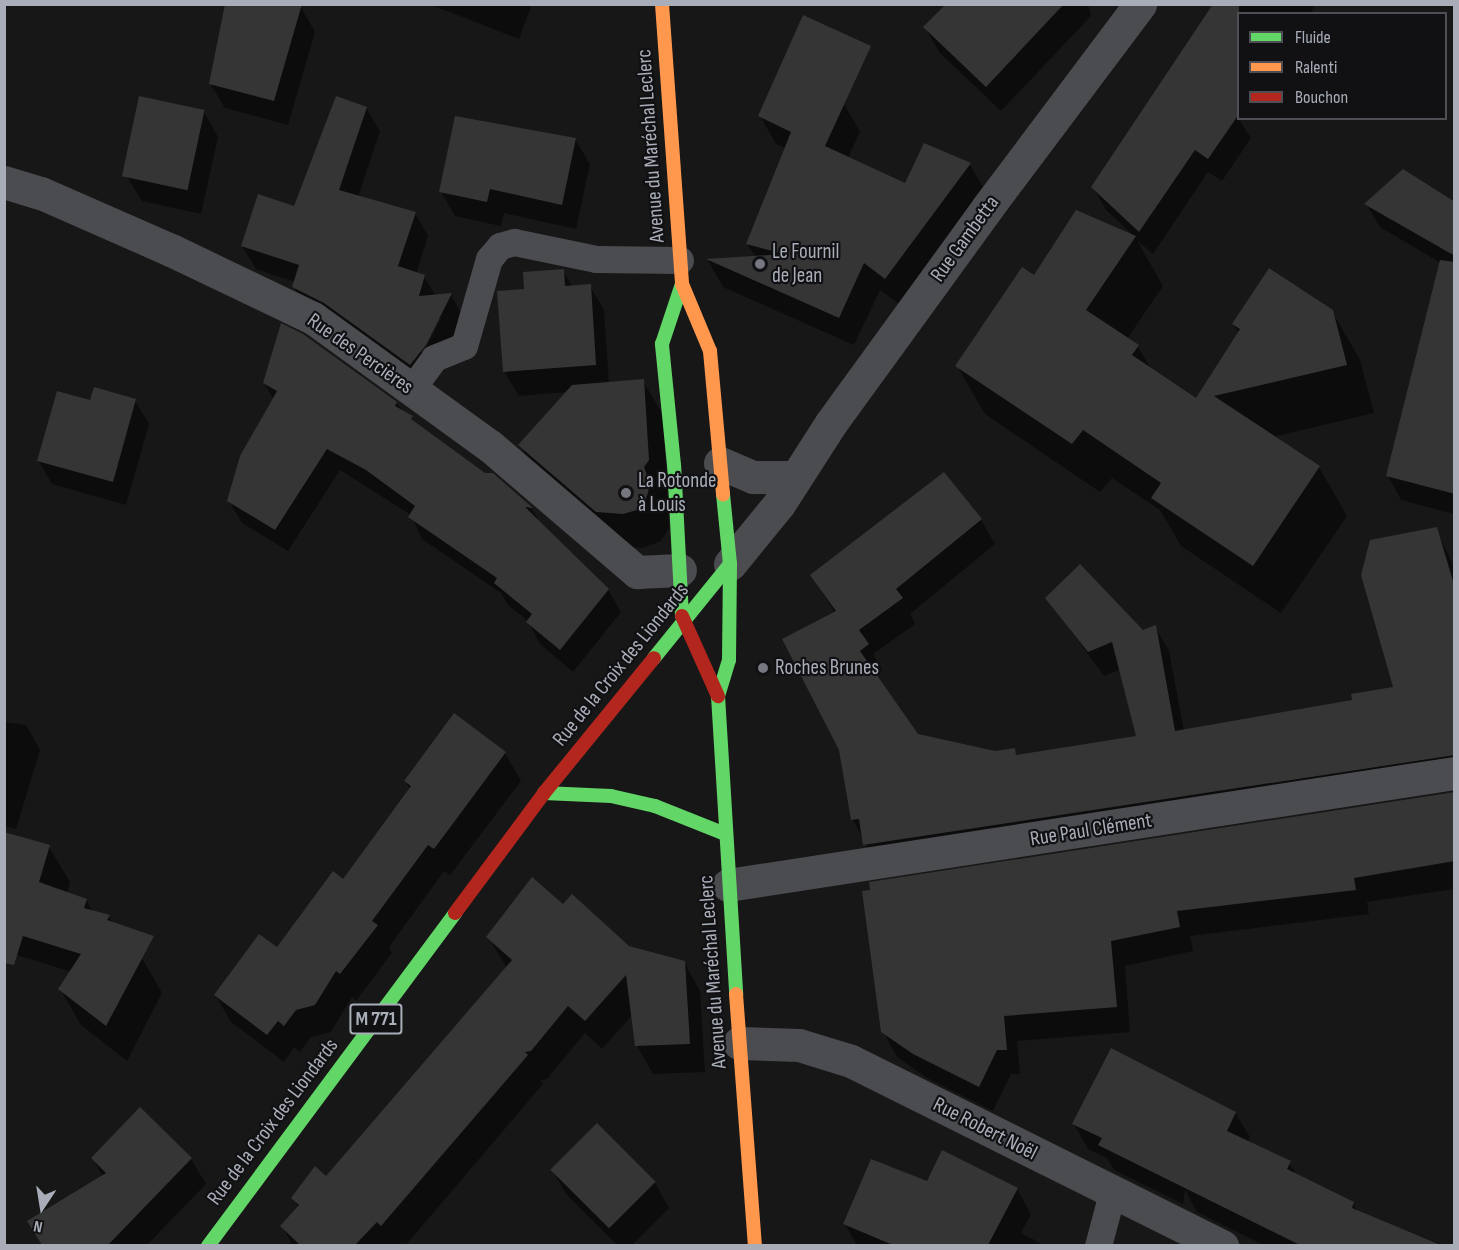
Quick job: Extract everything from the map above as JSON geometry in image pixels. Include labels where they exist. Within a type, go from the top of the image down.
[{"type":"main road","name":"Avenue du Maréchal Leclerc","points":[[662,4],[681,272],[710,351],[730,564],[729,660],[718,696],[728,885],[755,1245]]},
{"type":"main road","name":"Avenue du Maréchal Leclerc","points":[[681,272],[662,344],[682,623],[718,696]]},
{"type":"main road","name":"Rue de la Croix des Liondards","points":[[208,1245],[544,793],[730,564]]},
{"type":"main road","points":[[544,793],[611,796],[655,806],[725,834]]},
{"type":"street","name":"Rue Gambetta","points":[[730,564],[779,504],[794,477],[987,208],[1140,4]]},
{"type":"street","name":"Rue des Percières","points":[[4,182],[41,193],[171,250],[313,318],[490,446],[637,573],[680,570]]},
{"type":"street","points":[[720,463],[753,477],[794,477]]},
{"type":"street","name":"Rue Paul Clément","points":[[728,885],[1455,773]]},
{"type":"street","name":"Rue Robert Noël","points":[[739,1043],[799,1045],[851,1061],[1112,1193],[1222,1245]]},
{"type":"lane","points":[[411,390],[434,358],[464,346],[489,259],[500,246],[514,242],[596,259],[681,272]]},
{"type":"lane","points":[[1098,1245],[1112,1193]]},
{"type":"building","points":[[225,4],[302,4],[274,101],[209,84]]},
{"type":"building","points":[[946,4],[1064,4],[986,87],[923,27]]},
{"type":"building","points":[[1213,4],[1239,4],[1239,12],[1237,12],[1237,117],[1208,159],[1195,150],[1139,232],[1091,187]]},
{"type":"building","points":[[803,15],[871,46],[825,146],[905,183],[924,143],[971,163],[885,279],[864,263],[839,318],[706,259],[784,254],[746,244],[791,132],[758,116]]},
{"type":"building","points":[[139,96],[205,110],[187,190],[122,176]]},
{"type":"building","points":[[336,96],[367,107],[339,190],[416,212],[398,266],[425,275],[419,296],[452,293],[426,345],[410,365],[324,303],[292,287],[299,265],[241,246],[258,194],[294,206]]},
{"type":"building","points":[[455,116],[576,138],[562,205],[490,189],[487,202],[439,192]]},
{"type":"building","points":[[1403,169],[1455,202],[1455,256],[1364,204]]},
{"type":"building","points":[[1076,210],[1136,236],[1086,310],[1139,345],[1132,355],[1196,398],[1240,329],[1232,324],[1269,268],[1333,310],[1347,365],[1214,396],[1320,466],[1253,566],[1151,498],[1161,483],[1083,430],[1072,444],[955,366],[1022,267],[1034,275]]},
{"type":"building","points":[[1440,260],[1455,262],[1455,494],[1386,476]]},
{"type":"building","points":[[564,269],[565,286],[591,284],[596,365],[503,372],[497,291],[524,289],[523,272]]},
{"type":"building","points":[[281,323],[303,334],[397,402],[395,406],[413,416],[411,419],[485,473],[493,473],[533,508],[525,507],[609,589],[560,650],[526,622],[532,614],[494,583],[497,578],[408,517],[415,506],[366,470],[327,449],[275,530],[227,501],[240,456],[277,391],[263,383]]},
{"type":"building","points":[[644,379],[649,460],[644,467],[650,485],[645,503],[637,510],[623,514],[596,512],[518,445],[572,385]]},
{"type":"building","points":[[94,387],[136,399],[113,482],[37,461],[57,391],[90,400]]},
{"type":"building","points":[[944,472],[982,519],[896,589],[903,598],[859,630],[869,644],[860,651],[918,734],[995,751],[1015,748],[1016,755],[1136,736],[1112,642],[1088,652],[1045,598],[1080,564],[1143,630],[1156,625],[1175,731],[1352,700],[1351,694],[1393,687],[1361,575],[1370,540],[1437,527],[1455,588],[1455,755],[863,845],[859,819],[851,820],[839,750],[782,639],[836,611],[810,575]]},
{"type":"building","points":[[454,713],[506,752],[434,849],[428,845],[372,921],[378,925],[340,974],[336,971],[315,1005],[296,1010],[284,1026],[278,1021],[267,1035],[214,995],[259,934],[277,947],[333,871],[343,879],[411,786],[404,781]]},
{"type":"building","points":[[1455,792],[1455,861],[1354,878],[1356,890],[1177,911],[1180,927],[1111,941],[1117,1007],[1004,1016],[1007,1050],[997,1050],[979,1087],[913,1054],[881,1032],[862,891],[870,890],[869,882]]},
{"type":"building","points":[[4,832],[50,845],[39,882],[87,899],[84,908],[110,915],[107,920],[154,936],[106,1026],[58,989],[81,954],[23,936],[14,965],[4,963]]},
{"type":"building","points":[[532,877],[563,904],[572,894],[629,946],[685,961],[690,1044],[635,1046],[626,975],[585,1021],[568,1006],[531,1051],[525,1052],[528,1055],[381,1226],[377,1222],[355,1245],[300,1245],[280,1226],[299,1205],[291,1198],[315,1166],[326,1176],[512,960],[486,937]]},
{"type":"building","points":[[1111,1048],[1236,1112],[1227,1131],[1291,1161],[1287,1169],[1354,1202],[1352,1208],[1441,1245],[1300,1245],[1098,1145],[1102,1138],[1072,1124]]},
{"type":"building","points":[[140,1107],[192,1158],[108,1245],[42,1245],[27,1221],[106,1173],[91,1158]]},
{"type":"building","points":[[597,1123],[656,1182],[609,1228],[550,1170]]},
{"type":"building","points":[[942,1150],[1018,1188],[988,1245],[893,1245],[843,1224],[871,1159],[927,1181]]},
{"type":"traffic: fast","points":[[682,284],[662,344],[674,465],[682,616]]},
{"type":"traffic: fast","points":[[723,494],[730,564],[729,660],[718,696],[736,994]]},
{"type":"traffic: fast","points":[[654,658],[730,564]]},
{"type":"traffic: fast","points":[[544,793],[611,796],[655,806],[725,834]]},
{"type":"traffic: fast","points":[[208,1246],[455,913]]},
{"type":"traffic: slow","points":[[662,4],[682,284],[710,351],[723,494]]},
{"type":"traffic: slow","points":[[736,994],[755,1246]]},
{"type":"traffic: jam","points":[[682,616],[718,696]]},
{"type":"traffic: jam","points":[[455,913],[544,793],[654,658]]},
{"type":"place","name":"Le Fournil de Jean","points":[[760,264]]},
{"type":"place","name":"La Rotonde à Louis","points":[[626,493]]},
{"type":"place","name":"Roches Brunes","points":[[763,668]]}]
